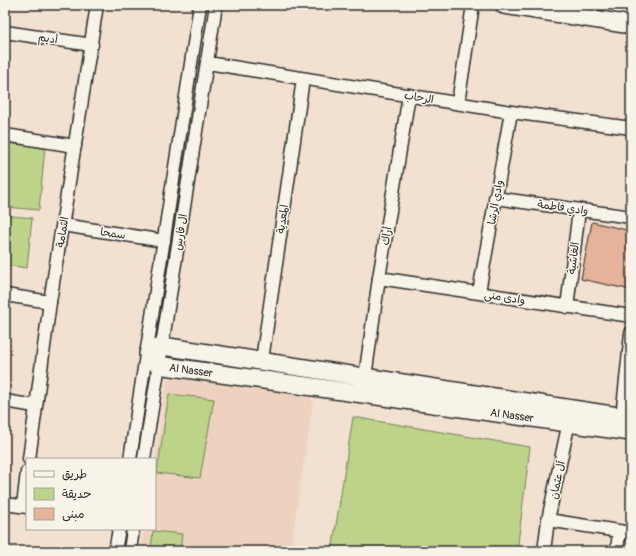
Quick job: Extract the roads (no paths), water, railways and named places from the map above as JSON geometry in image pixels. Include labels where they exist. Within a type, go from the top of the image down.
[{"type":"street","name":"الثمامة","points":[[29,458],[50,302],[92,45],[97,5]]},
{"type":"street","name":"ال فارس","points":[[144,458],[156,355],[164,241],[200,5]]},
{"type":"street","name":"ال فارس","points":[[130,458],[156,355],[208,63],[216,5]]},
{"type":"street","points":[[458,103],[473,5]]},
{"type":"street","points":[[504,5],[631,25]]},
{"type":"street","name":"أديم","points":[[5,32],[92,45]]},
{"type":"street","name":"الرحاب","points":[[208,63],[511,112],[631,128]]},
{"type":"street","name":"المعدية","points":[[262,360],[303,79]]},
{"type":"street","name":"أراك","points":[[365,377],[379,278],[409,95]]},
{"type":"street","name":"وادي الرشا","points":[[479,292],[511,112]]},
{"type":"street","points":[[5,135],[75,146]]},
{"type":"street","name":"وادي فاطمة","points":[[495,198],[631,217]]},
{"type":"street","name":"الغاشية","points":[[567,307],[579,210]]},
{"type":"street","name":"سمحا","points":[[63,225],[164,241]]},
{"type":"street","name":"وادى منى","points":[[379,278],[631,316]]},
{"type":"street","points":[[5,295],[50,302]]},
{"type":"street","points":[[626,418],[631,333]]},
{"type":"street","name":"Al Nasser","points":[[156,355],[262,360],[365,377],[570,416],[631,432]]},
{"type":"street","name":"Al Nasser","points":[[156,355],[570,416],[626,418]]},
{"type":"street","points":[[5,401],[35,406]]},
{"type":"street","name":"آل عثمان","points":[[544,551],[548,520],[570,416]]},
{"type":"street","points":[[5,504],[25,507],[26,490]]},
{"type":"street","points":[[548,520],[625,533],[617,551]]},
{"type":"street","points":[[115,551],[119,530]]},
{"type":"street","points":[[130,551],[133,530]]}]
